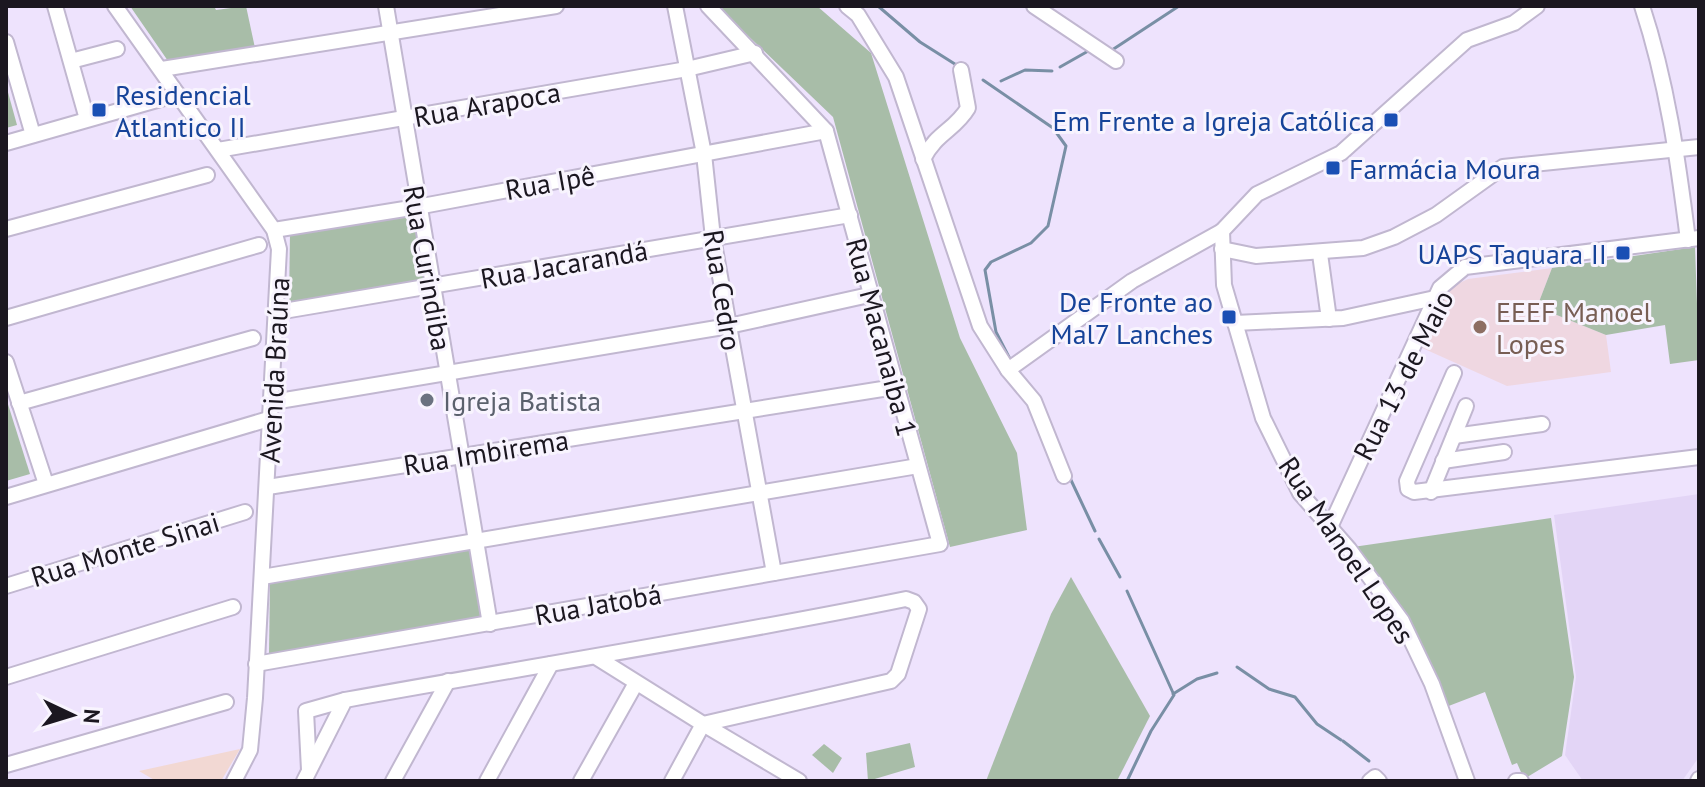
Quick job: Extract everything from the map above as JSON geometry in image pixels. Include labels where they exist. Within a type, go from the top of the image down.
[{"type":"street","points":[[55,6],[87,119]]},
{"type":"street","name":"Avenida Braúna","points":[[115,6],[274,230],[279,249],[273,402],[250,750],[234,781]]},
{"type":"street","name":"Rua Curindiba","points":[[386,6],[402,119],[490,624]]},
{"type":"street","points":[[162,69],[556,6]]},
{"type":"street","name":"Rua Cedro","points":[[675,6],[704,154],[713,238],[774,573]]},
{"type":"street","points":[[708,6],[826,131]]},
{"type":"street","points":[[1034,6],[1116,61]]},
{"type":"street","points":[[1008,370],[1132,281],[1222,231],[1257,194],[1341,153],[1467,40],[1514,23],[1537,6]]},
{"type":"street","points":[[1642,6],[1654,42],[1693,239]]},
{"type":"street","points":[[852,10],[896,77],[980,326],[1008,370],[1034,401],[1064,476]]},
{"type":"street","points":[[6,42],[33,135]]},
{"type":"street","points":[[71,61],[117,49]]},
{"type":"street","name":"Rua Arapoca","points":[[218,150],[687,69],[755,53]]},
{"type":"street","points":[[923,159],[931,143],[944,129],[957,123],[968,108],[961,70]]},
{"type":"street","points":[[6,143],[178,94]]},
{"type":"street","name":"Rua Ipê","points":[[274,230],[417,207],[826,131]]},
{"type":"street","name":"Rua Macanaiba 1","points":[[826,131],[940,544]]},
{"type":"street","points":[[1222,249],[1256,256],[1320,254],[1363,248],[1394,237],[1436,215],[1503,167],[1699,147]]},
{"type":"street","points":[[6,229],[207,175]]},
{"type":"street","name":"Rua Jacarandá","points":[[278,312],[850,215]]},
{"type":"street","name":"Rua Manoel Lopes","points":[[1222,231],[1224,285],[1263,418],[1300,493],[1402,621],[1432,684],[1467,781]]},
{"type":"street","name":"Rua 13 de Maio","points":[[1330,527],[1440,288],[1465,267],[1693,239]]},
{"type":"street","points":[[6,318],[259,245]]},
{"type":"street","points":[[1320,254],[1329,319]]},
{"type":"street","points":[[273,402],[729,326],[869,295]]},
{"type":"street","points":[[1235,323],[1329,319],[1435,298]]},
{"type":"street","points":[[19,403],[253,338]]},
{"type":"street","points":[[6,362],[46,484]]},
{"type":"street","points":[[1454,373],[1407,481],[1408,489],[1414,492],[1699,457]]},
{"type":"street","name":"Rua Imbirema","points":[[268,487],[895,387]]},
{"type":"street","points":[[1431,492],[1466,406]]},
{"type":"street","points":[[6,497],[272,418]]},
{"type":"street","points":[[1454,436],[1542,424]]},
{"type":"street","points":[[1443,461],[1504,452]]},
{"type":"street","points":[[262,577],[918,466]]},
{"type":"street","name":"Rua Monte Sinai","points":[[6,586],[245,512]]},
{"type":"street","name":"Rua Jatobá","points":[[256,664],[940,544]]},
{"type":"street","points":[[307,776],[306,711],[345,700],[906,599],[917,605],[919,618],[898,674],[891,681],[703,724],[672,781]]},
{"type":"street","points":[[6,677],[233,607]]},
{"type":"street","points":[[596,657],[703,724],[776,775],[799,781]]},
{"type":"street","points":[[487,781],[551,664]]},
{"type":"street","points":[[393,781],[448,681]]},
{"type":"street","points":[[581,781],[636,683]]},
{"type":"street","points":[[307,776],[345,700]]},
{"type":"street","points":[[6,765],[226,702]]},
{"type":"shaded area","name":"EEEF Manoel Lopes","points":[[1552,268],[1537,307],[1606,335],[1611,372],[1507,386],[1420,347],[1447,292],[1455,285],[1468,279]]},
{"type":"shaded area","points":[[1699,494],[1699,757],[1682,781],[1583,781],[1565,755],[1576,677],[1554,515]]},
{"type":"shaded area","points":[[240,749],[221,781],[156,781],[139,771]]},
{"type":"green space","points":[[130,6],[214,6],[216,10],[246,6],[255,48],[168,61]]},
{"type":"green space","points":[[717,6],[817,6],[871,53],[960,338],[1017,453],[1027,530],[950,547],[833,117]]},
{"type":"green space","points":[[6,85],[17,125],[6,128]]},
{"type":"green space","points":[[413,213],[424,282],[289,304],[290,233]]},
{"type":"green space","points":[[1695,247],[1699,360],[1670,364],[1665,325],[1606,335],[1537,307],[1552,268]]},
{"type":"green space","points":[[6,398],[30,474],[6,481]]},
{"type":"green space","points":[[1551,518],[1574,677],[1562,756],[1524,779],[1517,763],[1512,765],[1485,692],[1446,707],[1353,547]]},
{"type":"green space","points":[[469,549],[482,618],[269,654],[270,583]]},
{"type":"green space","points":[[1071,577],[1150,716],[1117,781],[986,781],[1051,614]]},
{"type":"green space","points":[[910,743],[915,767],[868,781],[866,753]]},
{"type":"green space","points":[[824,744],[842,758],[833,773],[812,755]]},
{"type":"waterway","points":[[878,6],[920,42],[958,66]]},
{"type":"waterway","points":[[1109,52],[1179,6]]},
{"type":"waterway","points":[[1060,67],[1090,50]]},
{"type":"waterway","points":[[1001,81],[1025,70],[1052,71]]},
{"type":"waterway","points":[[983,80],[1053,128],[1066,146],[1048,226],[1031,243],[991,262],[985,270],[996,332],[1012,363]]},
{"type":"waterway","points":[[1070,478],[1095,531]]},
{"type":"waterway","points":[[1099,539],[1120,577]]},
{"type":"waterway","points":[[1127,591],[1174,695],[1151,731],[1127,781]]},
{"type":"waterway","points":[[1237,667],[1269,689],[1295,697],[1317,724],[1341,740]]},
{"type":"waterway","points":[[1173,694],[1197,679],[1217,673]]},
{"type":"waterway","points":[[1343,741],[1369,761]]},
{"type":"place","name":"Residencial Atlantico II","points":[[99,110]]},
{"type":"place","name":"Em Frente a Igreja Católica","points":[[1391,120]]},
{"type":"place","name":"Farmácia Moura","points":[[1333,168]]},
{"type":"place","name":"UAPS Taquara II","points":[[1623,253]]},
{"type":"place","name":"De Fronte ao Mal7 Lanches","points":[[1229,317]]},
{"type":"place","name":"EEEF Manoel Lopes","points":[[1480,327]]},
{"type":"place","name":"Igreja Batista","points":[[427,400]]}]
